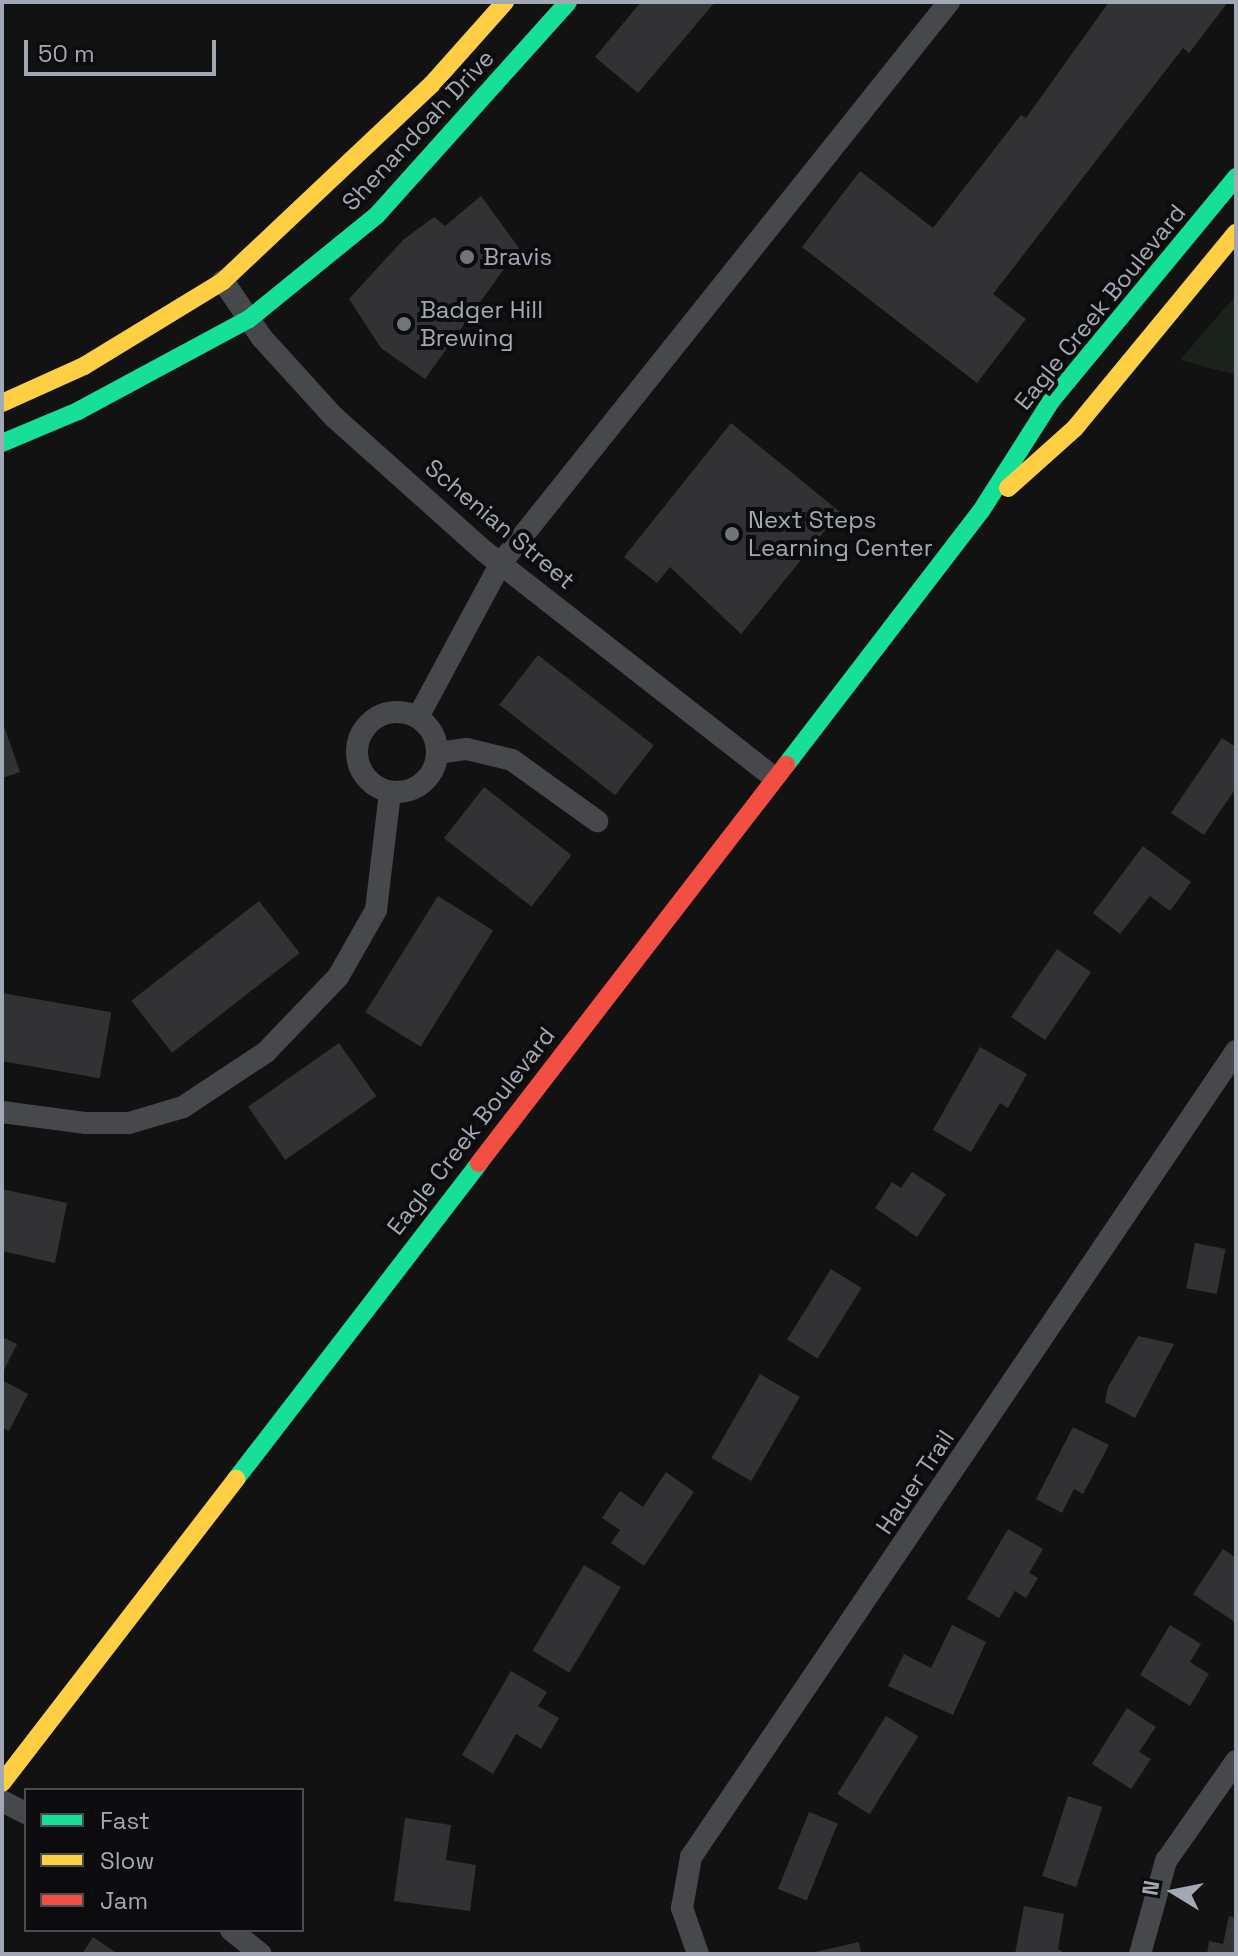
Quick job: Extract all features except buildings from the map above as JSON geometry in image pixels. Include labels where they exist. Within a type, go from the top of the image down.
[{"type":"street","name":"Shenandoah Drive","points":[[2,403],[84,366],[223,281],[432,84],[505,2]]},
{"type":"street","name":"Shenandoah Drive","points":[[2,443],[78,411],[249,319],[377,215],[568,2]]},
{"type":"street","points":[[418,717],[501,563],[940,5]]},
{"type":"street","name":"Eagle Creek Boulevard","points":[[2,1783],[773,777],[981,511],[1051,401],[1236,177]]},
{"type":"street","name":"Eagle Creek Boulevard","points":[[981,511],[1075,428],[1236,233]]},
{"type":"street","name":"Schenian Street","points":[[223,281],[249,319],[334,417],[501,563],[773,777]]},
{"type":"street","points":[[381,715],[418,717],[435,739],[438,753],[435,767],[417,788],[390,793],[366,779],[359,769],[357,743],[381,715]]},
{"type":"street","points":[[438,753],[467,749],[512,760],[597,821]]},
{"type":"street","points":[[2,1112],[86,1123],[129,1123],[183,1107],[266,1052],[338,977],[376,910],[390,793]]},
{"type":"street","name":"Hauer Trail","points":[[698,1954],[682,1908],[691,1857],[1236,1051]]},
{"type":"street","points":[[1140,1954],[1166,1861],[1236,1761]]},
{"type":"street","points":[[2,1801],[24,1812]]},
{"type":"street","points":[[234,1932],[261,1954]]},
{"type":"shaded area","points":[[1236,295],[1236,375],[1180,360]]},
{"type":"traffic: fast","points":[[2,443],[78,411],[249,319],[377,215],[568,2]]},
{"type":"traffic: fast","points":[[786,765],[981,511],[1051,401],[1236,177]]},
{"type":"traffic: fast","points":[[236,1479],[479,1163]]},
{"type":"traffic: slow","points":[[2,403],[84,366],[223,281],[432,84],[505,2]]},
{"type":"traffic: slow","points":[[1008,488],[1075,428],[1236,233]]},
{"type":"traffic: slow","points":[[2,1783],[236,1479]]},
{"type":"traffic: jam","points":[[479,1163],[786,765]]},
{"type":"place","name":"Bravis","points":[[467,257]]},
{"type":"place","name":"Badger Hill Brewing","points":[[404,324]]},
{"type":"place","name":"Next Steps Learning Center","points":[[732,534]]}]
